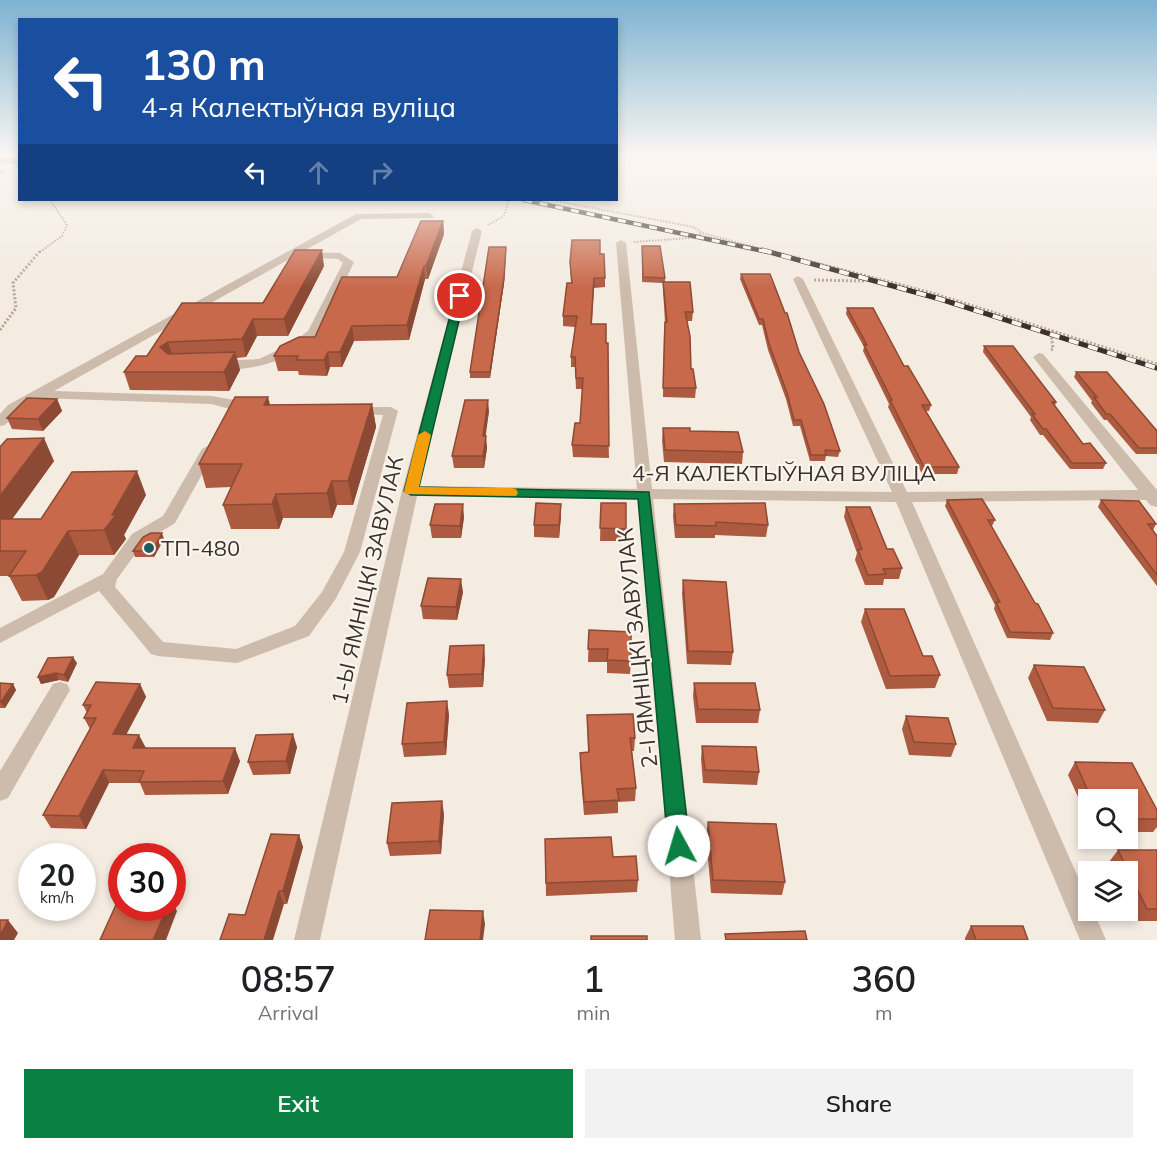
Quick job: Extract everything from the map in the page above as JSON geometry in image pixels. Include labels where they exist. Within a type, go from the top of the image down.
[{"type":"street","points":[[0,422],[13,408],[359,216],[429,216]]},
{"type":"street","name":"1-Ы ЯМНІЦКІ ЗАВУЛАК","points":[[307,940],[411,491],[477,231]]},
{"type":"street","name":"2-І ЯМНІЦКІ ЗАВУЛАК","points":[[621,243],[688,940]]},
{"type":"street","points":[[206,365],[261,363],[295,347],[313,333],[349,262],[340,256],[289,255]]},
{"type":"street","points":[[798,279],[902,497],[1093,940]]},
{"type":"street","points":[[1040,357],[1155,498]]},
{"type":"street","points":[[39,394],[212,400],[231,411],[268,408]]},
{"type":"street","points":[[216,437],[169,519],[138,538],[109,578],[106,588],[158,649],[237,656],[302,631],[329,596],[352,552],[391,411],[335,410]]},
{"type":"street","name":"4-Я КАЛЕКТЫЎНАЯ ВУЛІЦА","points":[[411,491],[644,495],[1155,498]]},
{"type":"street","points":[[0,636],[109,578]]},
{"type":"street","points":[[0,791],[60,690]]},
{"type":"path","points":[[0,330],[16,308],[13,283],[40,251],[62,236],[67,225],[51,201]]},
{"type":"path","points":[[477,231],[504,216],[509,201]]},
{"type":"path","points":[[556,201],[694,227],[702,233],[870,276],[1157,364]]},
{"type":"path","points":[[621,243],[690,238],[702,233]]},
{"type":"path","points":[[798,279],[865,281],[870,276]]},
{"type":"building","points":[[421,221],[443,221],[426,266],[424,266],[407,325],[352,326],[340,352],[328,352],[324,360],[296,360],[298,356],[274,356],[280,346],[299,337],[315,337],[342,277],[397,277]]},
{"type":"building","points":[[572,240],[600,240],[600,254],[604,254],[605,278],[594,278],[591,324],[606,324],[609,446],[572,445],[575,423],[580,423],[583,378],[576,378],[575,357],[571,357],[577,316],[563,316],[567,283],[572,283],[570,262]]},
{"type":"building","points":[[642,246],[660,246],[665,278],[643,277]]},
{"type":"building","points":[[489,247],[506,247],[504,278],[490,372],[470,372]]},
{"type":"building","points":[[295,250],[322,250],[284,319],[253,319],[242,339],[168,342],[160,347],[168,354],[235,352],[224,372],[124,372],[136,356],[147,356],[182,303],[263,303]]},
{"type":"building","points":[[741,274],[770,274],[785,313],[787,313],[799,352],[824,404],[840,451],[825,450],[826,455],[811,455],[801,420],[794,420],[763,319],[759,319]]},
{"type":"building","points":[[663,282],[690,282],[693,312],[685,312],[690,336],[691,369],[693,369],[696,388],[663,388],[665,322],[667,322]]},
{"type":"building","points":[[847,308],[873,308],[904,366],[908,366],[931,405],[922,405],[959,467],[924,467],[864,345],[867,345]]},
{"type":"building","points":[[984,346],[1013,346],[1056,402],[1052,402],[1083,444],[1090,443],[1106,463],[1072,463],[1046,429],[1043,429],[1032,414],[1035,414]]},
{"type":"building","points":[[1076,372],[1107,372],[1157,431],[1157,448],[1139,448],[1110,414],[1106,414],[1094,397],[1097,397]]},
{"type":"building","points":[[235,397],[268,397],[264,405],[372,404],[348,481],[332,481],[327,493],[276,494],[272,504],[223,505],[242,464],[199,464]]},
{"type":"building","points":[[27,398],[57,399],[38,419],[7,418]]},
{"type":"building","points":[[465,400],[488,400],[483,456],[452,456]]},
{"type":"building","points":[[663,428],[738,432],[743,452],[665,450]]},
{"type":"building","points":[[44,438],[0,496],[0,447],[7,439]]},
{"type":"building","points":[[137,471],[112,515],[116,515],[104,530],[68,531],[42,572],[36,575],[9,576],[26,551],[0,551],[0,519],[41,519],[72,472]]},
{"type":"building","points":[[982,499],[995,520],[988,520],[1053,633],[1010,632],[996,602],[1000,602],[947,500]]},
{"type":"building","points":[[1101,500],[1139,501],[1156,524],[1148,524],[1157,536],[1157,575]]},
{"type":"building","points":[[536,503],[561,504],[559,525],[534,525]]},
{"type":"building","points":[[601,503],[626,503],[626,529],[600,528]]},
{"type":"building","points":[[765,503],[768,525],[716,522],[716,526],[676,525],[674,504]]},
{"type":"building","points":[[435,504],[463,504],[460,526],[430,525]]},
{"type":"building","points":[[846,507],[870,507],[887,549],[893,549],[902,568],[883,569],[886,574],[868,575],[858,550],[862,549]]},
{"type":"building","points":[[151,533],[162,533],[152,551],[133,551],[143,537]]},
{"type":"building","points":[[428,578],[461,579],[456,607],[421,606]]},
{"type":"building","points":[[683,580],[726,582],[733,652],[688,651]]},
{"type":"building","points":[[865,609],[904,609],[923,656],[932,656],[940,675],[890,676]]},
{"type":"building","points":[[589,630],[631,632],[631,661],[607,660],[608,649],[588,649]]},
{"type":"building","points":[[484,645],[482,674],[447,675],[450,646]]},
{"type":"building","points":[[73,657],[64,675],[56,673],[38,677],[48,658]]},
{"type":"building","points":[[1034,665],[1084,667],[1105,710],[1053,708]]},
{"type":"building","points":[[96,682],[140,684],[113,734],[139,735],[133,748],[235,748],[223,781],[139,782],[144,771],[103,770],[79,816],[43,815],[96,718],[84,718],[91,705],[83,705]]},
{"type":"building","points":[[0,683],[13,684],[1,702],[0,702]]},
{"type":"building","points":[[694,683],[755,683],[760,710],[698,709]]},
{"type":"building","points":[[447,701],[444,742],[402,744],[407,703]]},
{"type":"building","points":[[633,714],[635,738],[630,738],[636,788],[617,789],[619,800],[584,802],[580,753],[589,752],[587,715]]},
{"type":"building","points":[[906,716],[948,718],[956,744],[914,742]]},
{"type":"building","points":[[293,734],[286,761],[248,762],[256,735]]},
{"type":"building","points":[[702,746],[756,747],[759,772],[705,770]]},
{"type":"building","points":[[1075,762],[1132,763],[1157,810],[1157,819],[1138,819],[1138,789],[1087,789]]},
{"type":"building","points":[[442,801],[439,841],[387,843],[392,803]]},
{"type":"building","points":[[708,822],[776,824],[785,882],[713,880]]},
{"type":"building","points":[[271,834],[299,835],[283,891],[279,891],[264,940],[220,940],[229,914],[245,915]]},
{"type":"building","points":[[611,837],[613,857],[636,856],[638,880],[546,883],[545,839]]},
{"type":"building","points":[[1118,850],[1157,850],[1157,909],[1147,909],[1138,891],[1138,861],[1123,861]]},
{"type":"building","points":[[430,910],[483,911],[480,940],[425,940]]},
{"type":"building","points":[[0,920],[8,920],[0,936]]},
{"type":"building","points":[[109,921],[161,921],[153,940],[100,940]]},
{"type":"building","points":[[971,926],[1023,926],[1028,940],[976,940]]},
{"type":"building","points":[[805,931],[807,940],[726,940],[725,934]]},
{"type":"building","points":[[591,936],[647,936],[647,940],[591,940]]},
{"type":"railway","points":[[529,201],[768,252]]},
{"type":"railway","points":[[762,250],[940,299],[1157,368]]},
{"type":"slow traffic","points":[[425,435],[411,491],[511,493]]},
{"type":"place","name":"ТП-480","points":[[149,548]]},
{"type":"route","points":[[460,296],[411,491],[644,495],[679,846]]}]
